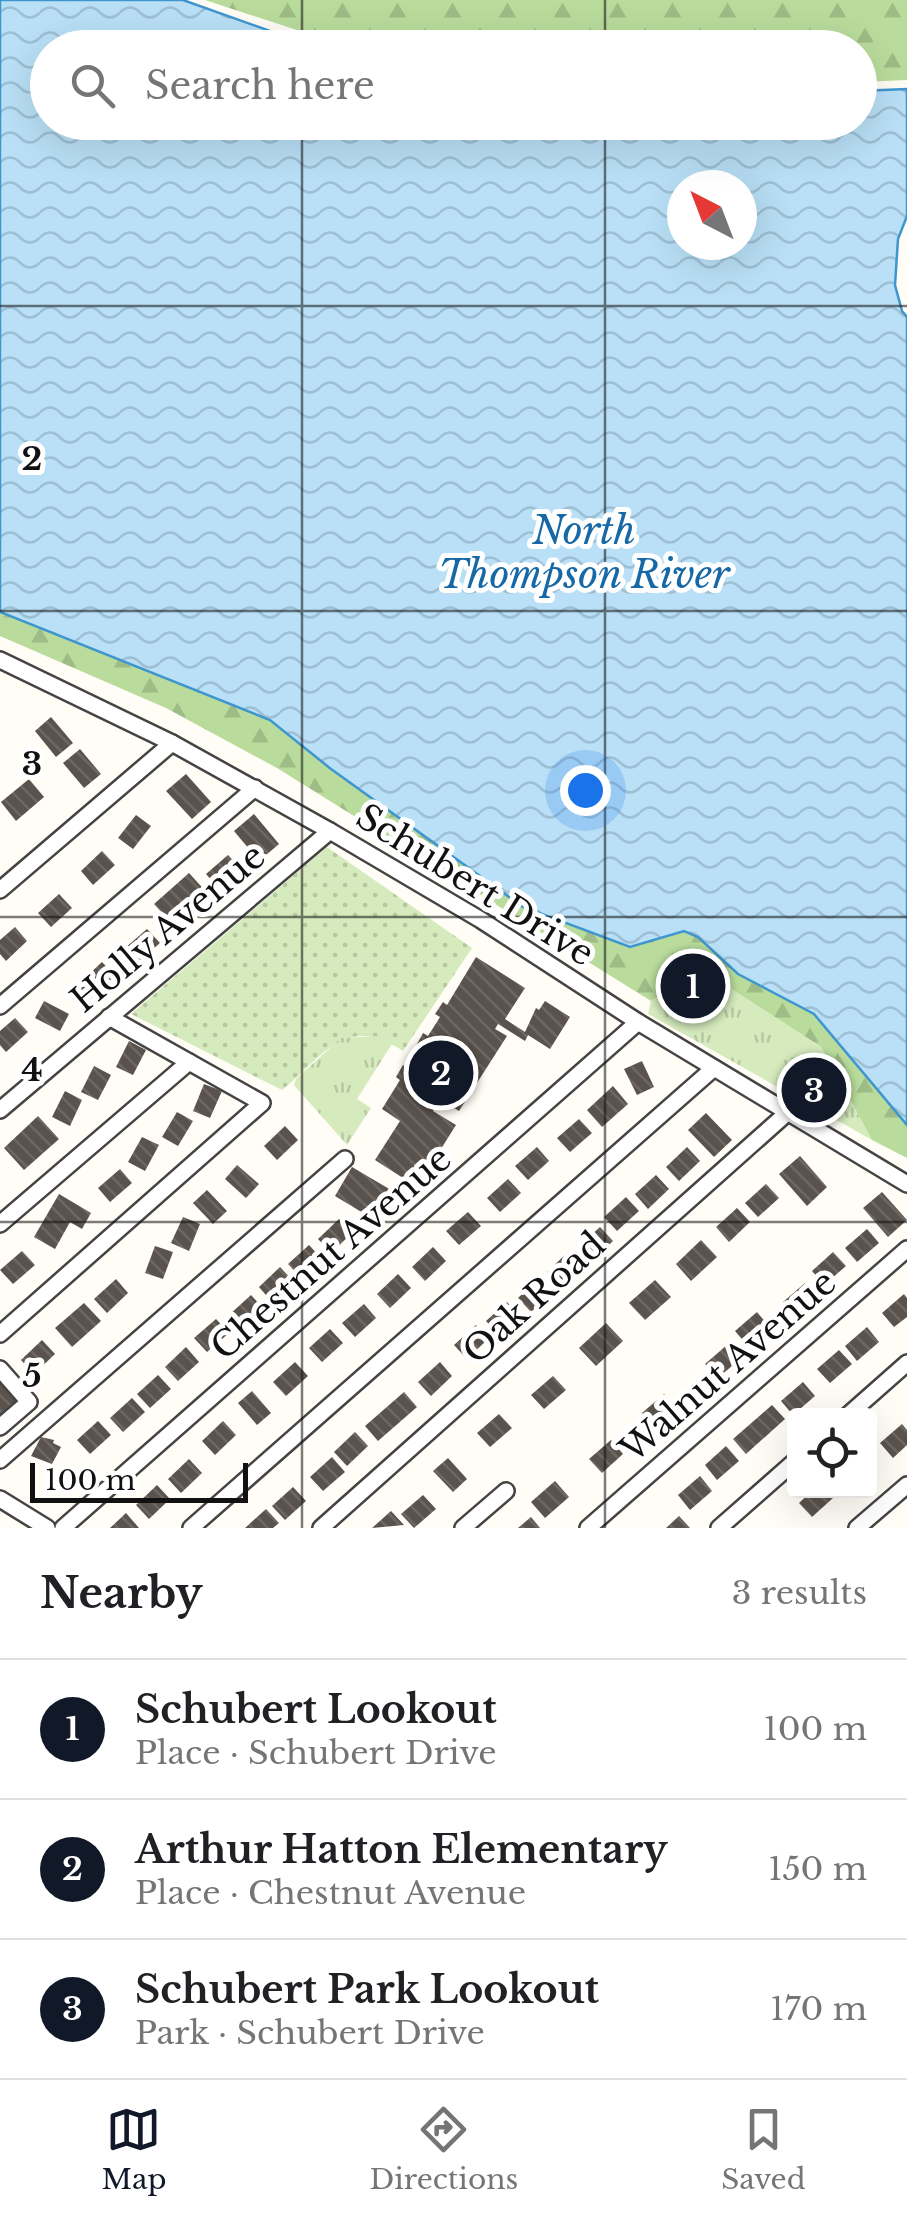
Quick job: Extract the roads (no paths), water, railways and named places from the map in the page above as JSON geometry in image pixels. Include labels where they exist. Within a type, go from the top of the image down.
[{"type":"street","name":"Schubert Drive","points":[[0,660],[172,743],[330,830],[907,1184]]},
{"type":"street","points":[[0,890],[172,743]]},
{"type":"street","points":[[0,1006],[255,788]]},
{"type":"street","name":"Holly Avenue","points":[[0,1110],[330,830]]},
{"type":"street","points":[[0,1334],[262,1103],[109,1017]]},
{"type":"street","name":"Chestnut Avenue","points":[[62,1528],[638,1022]]},
{"type":"street","points":[[0,1224],[189,1062]]},
{"type":"street","points":[[191,1528],[714,1068]]},
{"type":"street","name":"Oak Road","points":[[321,1528],[786,1113]]},
{"type":"street","points":[[0,1460],[344,1159]]},
{"type":"street","name":"Walnut Avenue","points":[[588,1528],[907,1249]]},
{"type":"street","points":[[856,1408],[907,1363]]},
{"type":"street","points":[[0,1369],[29,1402],[0,1427]]},
{"type":"street","points":[[719,1528],[787,1468]]},
{"type":"street","points":[[857,1528],[907,1485]]},
{"type":"street","points":[[462,1528],[506,1491]]},
{"type":"street","points":[[0,1498],[47,1528]]},
{"type":"water","name":"North Thompson River","points":[[0,0],[183,0],[267,30],[30,30],[30,140],[877,140],[877,90],[907,89],[907,216],[898,239],[895,285],[907,317],[907,1125],[814,1014],[738,974],[698,937],[684,931],[630,947],[523,907],[331,769],[270,720],[0,612]]},
{"type":"place","name":"Schubert Lookout","points":[[693,986]]},
{"type":"place","name":"Arthur Hatton Elementary","points":[[441,1073]]},
{"type":"place","name":"Schubert Park Lookout","points":[[814,1090]]}]
